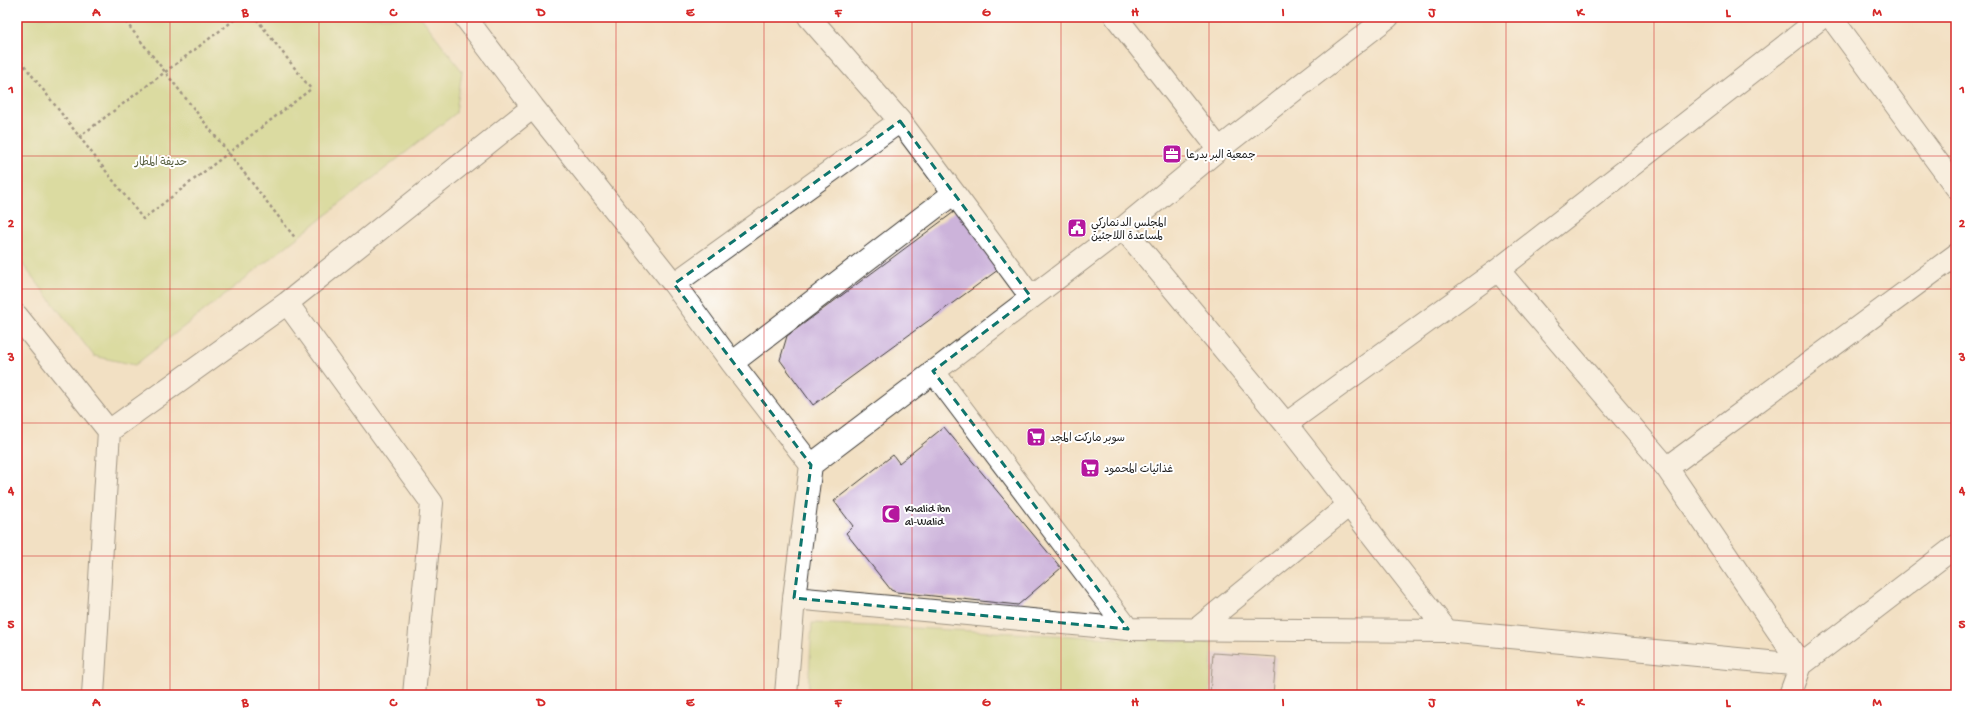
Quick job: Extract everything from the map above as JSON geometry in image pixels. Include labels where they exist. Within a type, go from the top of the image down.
[{"type":"street","points":[[465,17],[533,107],[674,284],[811,465],[794,598],[786,695]]},
{"type":"street","points":[[809,17],[900,121],[1031,297]]},
{"type":"street","points":[[1116,17],[1219,149]]},
{"type":"street","points":[[811,465],[1123,228],[1219,149],[1388,17]]},
{"type":"street","points":[[1286,424],[1498,270],[1822,17]]},
{"type":"street","points":[[1830,17],[1956,187]]},
{"type":"street","points":[[109,431],[287,303],[533,107]]},
{"type":"street","points":[[674,284],[900,121]]},
{"type":"street","points":[[732,362],[954,194]]},
{"type":"street","points":[[1123,228],[1286,424],[1447,631]]},
{"type":"street","points":[[1667,468],[1956,255]]},
{"type":"street","points":[[1498,270],[1667,468],[1801,665]]},
{"type":"street","points":[[287,303],[432,503],[414,695]]},
{"type":"street","points":[[20,327],[109,431],[93,695]]},
{"type":"street","points":[[933,371],[1128,629]]},
{"type":"street","points":[[1197,629],[1349,505]]},
{"type":"street","points":[[1790,695],[1801,665],[1956,546]]},
{"type":"street","points":[[794,598],[1128,629],[1447,631],[1801,665]]},
{"type":"path","points":[[122,17],[296,239]]},
{"type":"path","points":[[79,137],[238,17]]},
{"type":"path","points":[[17,56],[143,219],[311,89],[255,17]]},
{"type":"highlighted area","points":[[900,121],[1031,297],[933,371],[1128,629],[794,598],[811,465],[674,284]]},
{"type":"green space","name":"حديفة المطار","points":[[17,17],[421,17],[462,71],[456,113],[135,365],[94,356],[17,257]]},
{"type":"green space","points":[[812,623],[1213,643],[1210,695],[808,695]]},
{"type":"building","points":[[958,209],[1002,267],[813,405],[780,360],[787,336]]},
{"type":"building","points":[[944,427],[1061,568],[1018,605],[896,592],[891,590],[846,533],[853,526],[834,501],[893,455],[899,463]]},
{"type":"building","points":[[1213,653],[1276,657],[1273,695],[1210,695]]},
{"type":"railway","points":[[1949,17],[1956,28]]},
{"type":"place","name":"جمعية البر بدرعا","points":[[1172,154]]},
{"type":"place","name":"المجلس الدنماركي لمساعدة اللاجئين","points":[[1077,228]]},
{"type":"place","name":"سوبر ماركت المجد","points":[[1036,437]]},
{"type":"place","name":"غذائيات المحمود","points":[[1090,468]]},
{"type":"place","name":"Khalid ibn al-Walid","points":[[891,514]]}]
